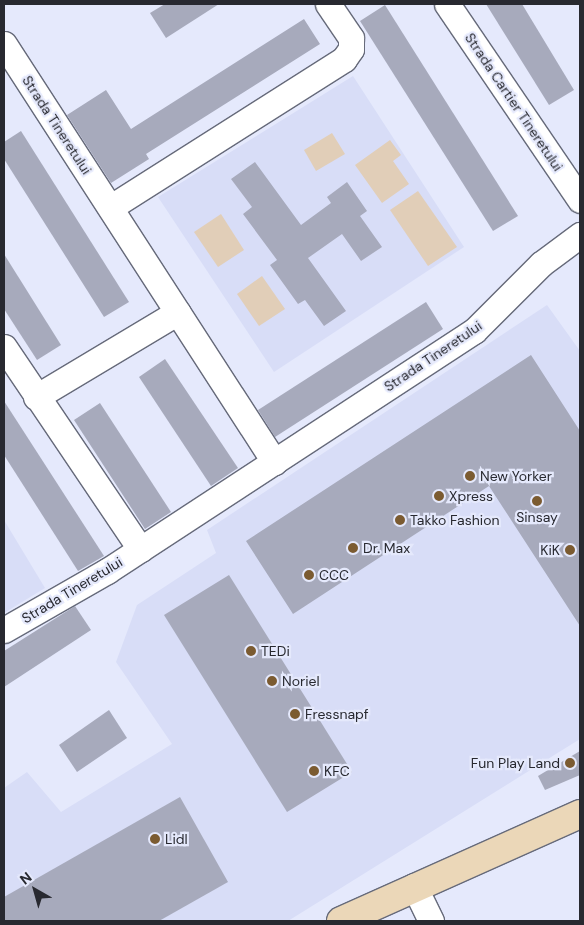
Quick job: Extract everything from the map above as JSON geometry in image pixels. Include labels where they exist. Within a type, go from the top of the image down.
[{"type":"street","points":[[111,207],[344,59],[351,49],[351,38],[328,4]]},
{"type":"street","name":"Strada Cartier Tineretului","points":[[447,4],[580,200]]},
{"type":"street","name":"Strada Tineretului","points":[[4,44],[274,462]]},
{"type":"street","name":"Strada Tineretului","points":[[4,630],[140,549],[474,331],[541,264],[580,235]]},
{"type":"street","points":[[36,397],[178,312]]},
{"type":"street","points":[[4,347],[140,549]]},
{"type":"street","points":[[341,921],[414,886],[580,814]]},
{"type":"street","points":[[414,886],[431,921]]},
{"type":"shaded area","points":[[353,76],[464,247],[274,372],[158,197]]},
{"type":"shaded area","points":[[332,133],[345,154],[316,171],[304,150]]},
{"type":"shaded area","points":[[390,140],[401,155],[393,161],[409,184],[382,203],[355,165]]},
{"type":"shaded area","points":[[418,191],[457,247],[428,266],[390,210]]},
{"type":"shaded area","points":[[221,214],[244,250],[218,267],[194,232]]},
{"type":"shaded area","points":[[262,276],[285,309],[259,326],[237,294]]},
{"type":"shaded area","points":[[547,305],[580,351],[580,739],[288,921],[4,921],[4,788],[27,772],[61,812],[172,744],[116,662],[137,605],[216,553],[207,530]]},
{"type":"shaded area","points":[[4,520],[45,588],[4,613]]},
{"type":"building","points":[[165,4],[219,4],[166,38],[150,13]]},
{"type":"building","points":[[486,4],[522,4],[574,90],[549,105]]},
{"type":"building","points":[[385,5],[518,216],[493,231],[360,21]]},
{"type":"building","points":[[304,19],[320,44],[146,154],[149,159],[111,183],[67,115],[106,90],[131,129]]},
{"type":"building","points":[[21,131],[129,302],[104,317],[4,159],[4,142]]},
{"type":"building","points":[[255,162],[301,225],[331,203],[327,197],[347,182],[367,211],[360,216],[382,247],[361,261],[342,234],[308,258],[346,311],[324,326],[305,300],[298,304],[270,265],[277,260],[243,214],[252,207],[231,179]]},
{"type":"building","points":[[4,254],[61,345],[37,360],[4,309]]},
{"type":"building","points":[[426,302],[443,329],[275,437],[258,410]]},
{"type":"building","points":[[531,355],[580,431],[580,626],[489,486],[293,614],[246,541]]},
{"type":"building","points":[[165,359],[238,468],[211,486],[139,377]]},
{"type":"building","points":[[4,401],[104,556],[78,571],[4,455]]},
{"type":"building","points":[[100,403],[171,512],[145,529],[74,420]]},
{"type":"building","points":[[229,575],[352,772],[287,812],[164,615]]},
{"type":"building","points":[[75,606],[91,630],[4,687],[4,651]]},
{"type":"building","points":[[109,710],[127,738],[77,772],[59,745]]},
{"type":"building","name":"Fun Play Land","points":[[580,751],[580,775],[545,790],[538,776]]},
{"type":"building","name":"Lidl","points":[[180,797],[228,882],[159,921],[4,921],[4,897]]},
{"type":"place","name":"New Yorker","points":[[470,476]]},
{"type":"place","name":"Xpress","points":[[439,496]]},
{"type":"place","name":"Sinsay","points":[[537,501]]},
{"type":"place","name":"Takko Fashion","points":[[400,520]]},
{"type":"place","name":"Dr. Max","points":[[353,548]]},
{"type":"place","name":"KiK","points":[[570,550]]},
{"type":"place","name":"CCC","points":[[309,575]]},
{"type":"place","name":"TEDi","points":[[251,651]]},
{"type":"place","name":"Noriel","points":[[272,681]]},
{"type":"place","name":"Fressnapf","points":[[295,714]]},
{"type":"place","name":"Fun Play Land","points":[[570,763]]},
{"type":"place","name":"KFC","points":[[314,771]]},
{"type":"place","name":"Lidl","points":[[155,839]]}]
